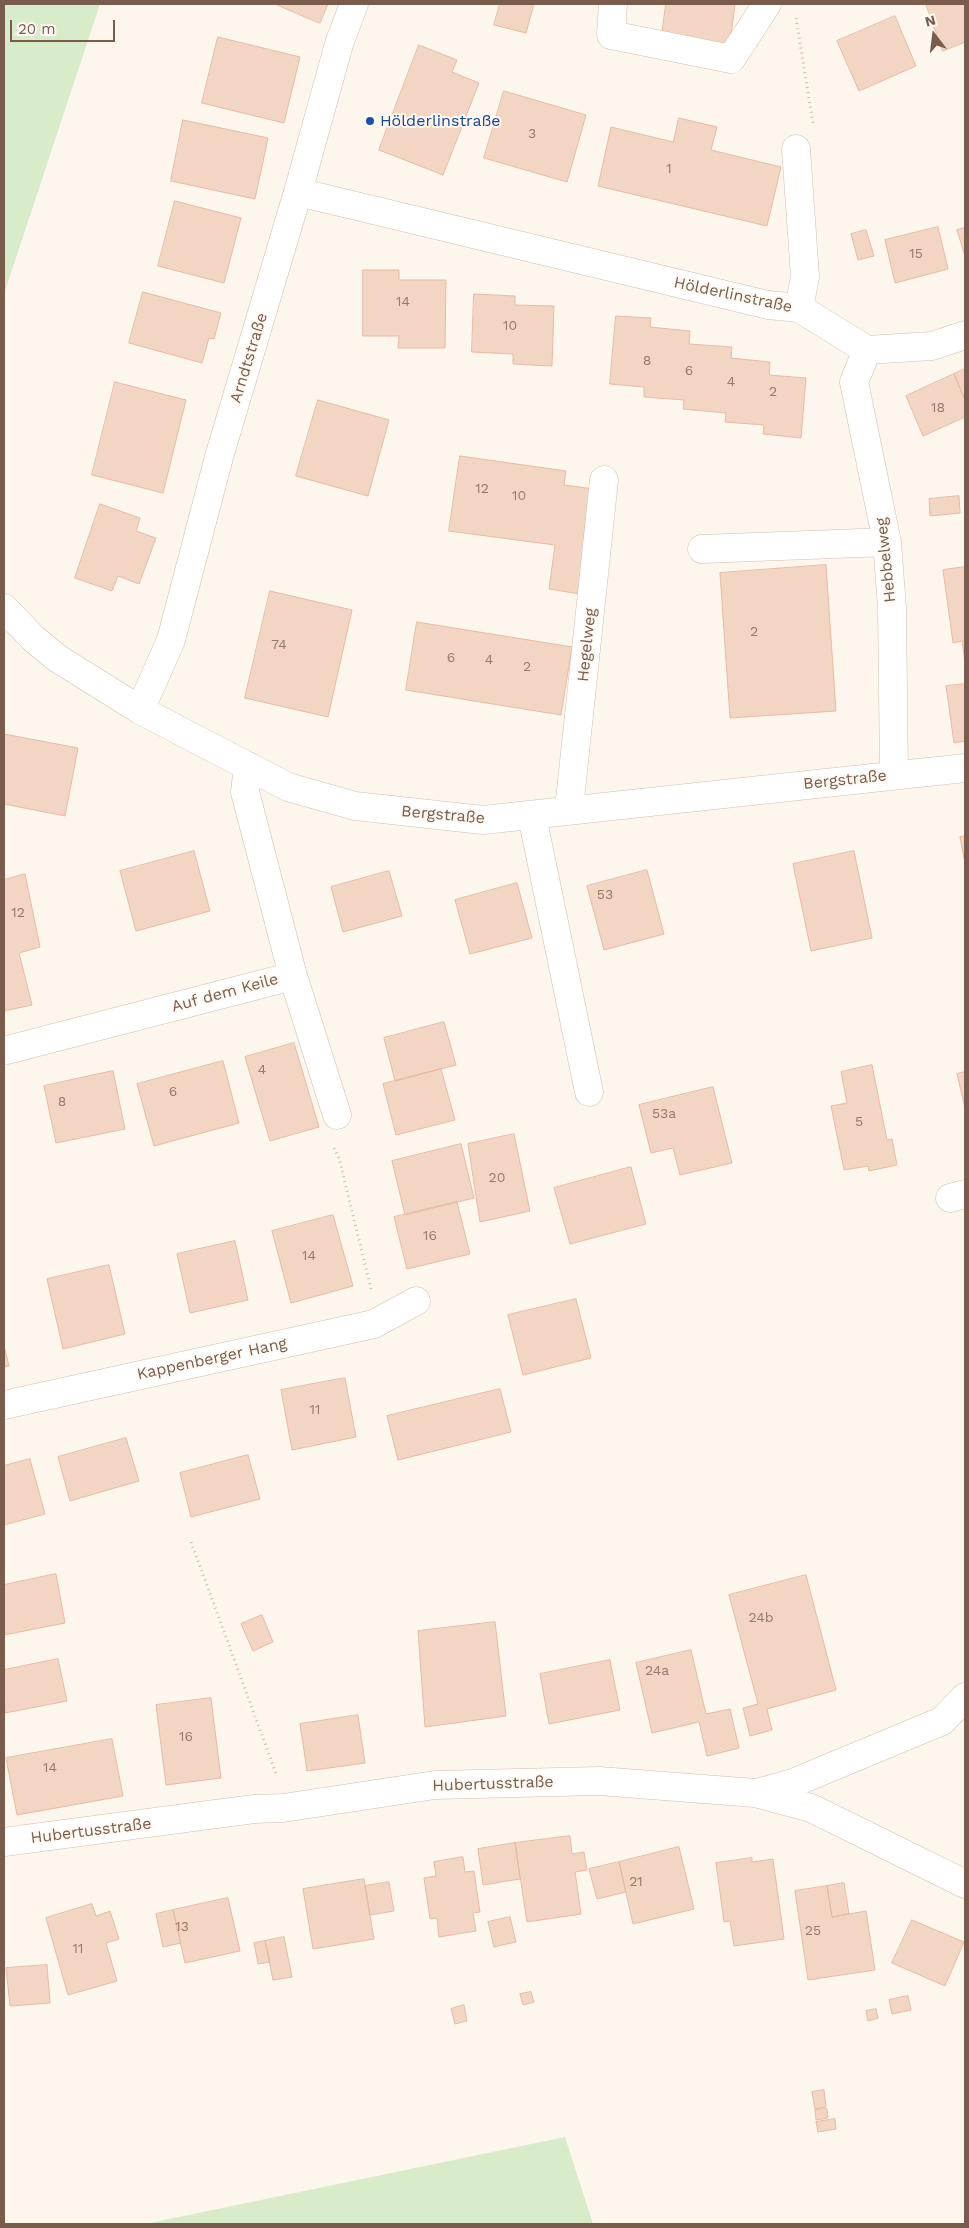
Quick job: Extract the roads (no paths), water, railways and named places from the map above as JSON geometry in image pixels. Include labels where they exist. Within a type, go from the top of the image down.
[{"type":"street","name":"Arndtstraße","points":[[140,710],[171,640],[219,457],[298,192],[339,44],[354,4]]},
{"type":"street","points":[[613,4],[611,35],[732,59],[773,8]]},
{"type":"street","points":[[796,149],[805,277],[799,308]]},
{"type":"street","name":"Hölderlinstraße","points":[[298,192],[768,305],[799,308],[867,350]]},
{"type":"street","points":[[867,350],[932,346],[965,335]]},
{"type":"street","name":"Hebbelweg","points":[[867,350],[854,382],[887,542],[892,608],[894,774]]},
{"type":"street","name":"Hegelweg","points":[[569,809],[604,480]]},
{"type":"street","points":[[702,548],[887,542]]},
{"type":"street","name":"Bergstraße","points":[[4,608],[34,640],[57,658],[140,710],[288,787],[355,806],[482,820],[532,816],[569,809],[894,774],[965,768]]},
{"type":"street","name":"Auf dem Keile","points":[[7,1050],[292,976],[245,792],[248,766]]},
{"type":"street","points":[[532,816],[589,1092]]},
{"type":"street","points":[[292,976],[337,1115]]},
{"type":"street","name":"Kappenberger Hang","points":[[4,1405],[374,1324],[416,1301]]},
{"type":"street","points":[[756,1793],[793,1783],[942,1721],[965,1696]]},
{"type":"street","name":"Hubertusstraße","points":[[4,1842],[254,1810],[283,1808],[435,1785],[599,1781],[756,1793],[811,1808],[965,1884]]},
{"type":"place","name":"Hölderlinstraße","points":[[370,121]]}]
